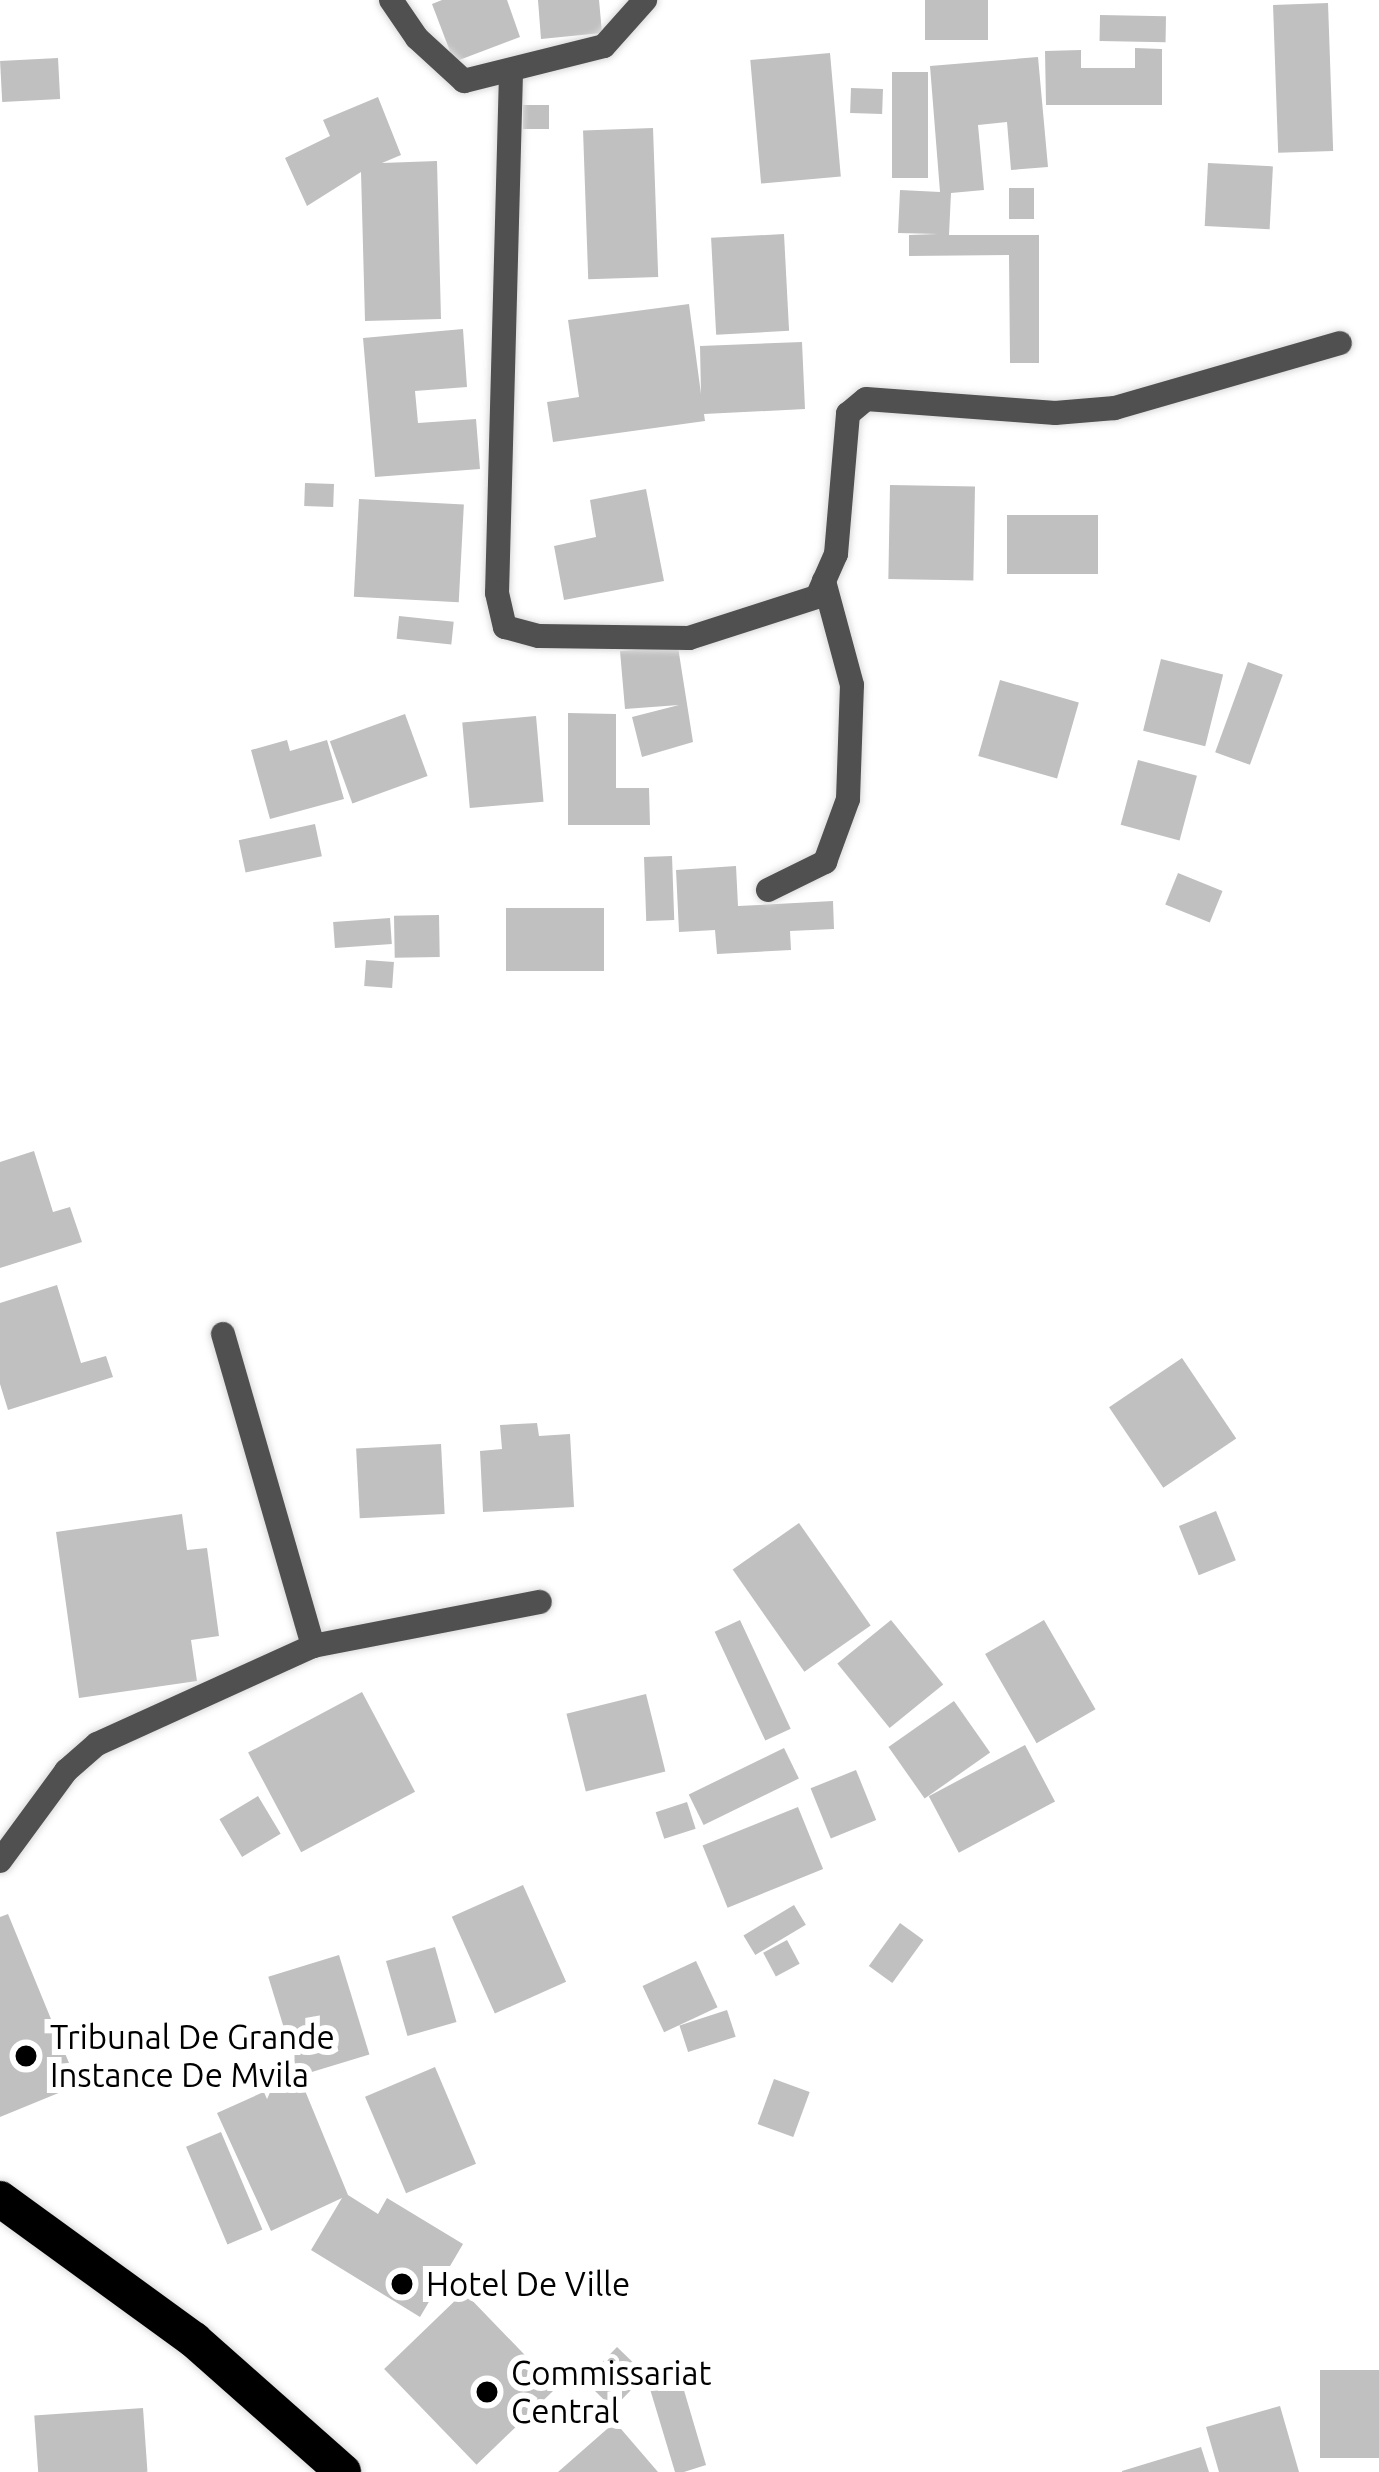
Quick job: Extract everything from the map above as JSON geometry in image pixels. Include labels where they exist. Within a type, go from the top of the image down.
[{"type":"highway","points":[[0,2199],[194,2340],[343,2472]]},
{"type":"street","points":[[391,0],[417,38],[464,80],[512,74],[604,46],[645,0]]},
{"type":"street","points":[[512,74],[497,593],[505,627],[539,636],[689,638],[817,597],[836,554],[848,414],[866,399],[1055,412],[1114,408],[1340,343]]},
{"type":"street","points":[[768,890],[824,862],[848,799],[852,685],[824,581]]},
{"type":"street","points":[[223,1334],[314,1646]]},
{"type":"street","points":[[0,1861],[66,1771],[97,1744],[314,1646],[540,1602]]},
{"type":"building","points":[[507,0],[520,37],[454,62],[432,4]]},
{"type":"building","points":[[538,0],[599,0],[602,33],[541,39]]},
{"type":"building","points":[[925,0],[988,0],[988,40],[925,40]]},
{"type":"building","points":[[1328,3],[1333,151],[1278,153],[1273,5]]},
{"type":"building","points":[[1100,15],[1166,16],[1166,42],[1100,41]]},
{"type":"building","points":[[1135,48],[1162,49],[1162,105],[1046,105],[1045,51],[1081,50],[1081,68],[1135,68]]},
{"type":"building","points":[[830,53],[841,177],[761,184],[750,60]]},
{"type":"building","points":[[1038,57],[1048,167],[1011,170],[1007,122],[978,125],[984,190],[951,193],[949,235],[1039,235],[1039,363],[1010,363],[1009,255],[909,256],[909,235],[938,234],[898,233],[900,190],[940,192],[930,66]]},
{"type":"building","points":[[58,58],[60,99],[2,102],[0,61]]},
{"type":"building","points":[[892,72],[928,72],[928,178],[892,178]]},
{"type":"building","points":[[851,88],[883,89],[882,114],[850,113]]},
{"type":"building","points":[[378,97],[401,155],[382,163],[437,161],[441,319],[365,321],[361,172],[307,206],[285,158],[330,136],[323,120]]},
{"type":"building","points":[[523,105],[549,105],[549,129],[523,129]]},
{"type":"building","points":[[653,128],[658,277],[588,279],[583,130]]},
{"type":"building","points":[[1208,163],[1273,166],[1270,229],[1205,226]]},
{"type":"building","points":[[1009,188],[1034,188],[1034,219],[1009,219]]},
{"type":"building","points":[[784,234],[789,331],[716,335],[711,238]]},
{"type":"building","points":[[689,304],[701,394],[700,346],[802,342],[805,409],[704,414],[705,421],[553,442],[547,402],[579,397],[568,320]]},
{"type":"building","points":[[463,329],[467,387],[415,391],[418,423],[476,419],[480,469],[375,477],[363,338]]},
{"type":"building","points":[[305,483],[334,484],[333,507],[304,506]]},
{"type":"building","points":[[890,485],[975,486],[973,580],[888,579]]},
{"type":"building","points":[[646,489],[664,581],[564,600],[554,546],[596,537],[590,500]]},
{"type":"building","points":[[359,499],[464,504],[459,602],[354,597]]},
{"type":"building","points":[[1007,515],[1098,515],[1098,574],[1007,574]]},
{"type":"building","points":[[399,616],[454,622],[451,645],[397,639]]},
{"type":"building","points":[[678,647],[693,742],[642,757],[632,717],[679,705],[625,709],[620,651]]},
{"type":"building","points":[[1161,659],[1223,674],[1205,746],[1143,731]]},
{"type":"building","points":[[1248,662],[1283,675],[1250,765],[1215,752]]},
{"type":"building","points":[[1000,680],[1079,703],[1057,779],[978,756]]},
{"type":"building","points":[[568,713],[616,714],[616,788],[649,788],[650,825],[568,825]]},
{"type":"building","points":[[405,714],[428,776],[352,803],[330,741]]},
{"type":"building","points":[[536,716],[543,802],[470,808],[462,722]]},
{"type":"building","points":[[287,740],[290,751],[327,740],[344,799],[270,819],[251,750]]},
{"type":"building","points":[[1138,760],[1197,776],[1180,841],[1121,825]]},
{"type":"building","points":[[315,824],[322,856],[246,872],[239,840]]},
{"type":"building","points":[[672,856],[674,920],[646,921],[644,857]]},
{"type":"building","points":[[736,866],[738,906],[833,901],[834,929],[790,931],[791,950],[717,954],[715,930],[679,932],[676,870]]},
{"type":"building","points":[[1178,873],[1223,891],[1210,923],[1165,905]]},
{"type":"building","points":[[506,908],[604,908],[604,971],[506,971]]},
{"type":"building","points":[[439,915],[440,957],[395,958],[394,916]]},
{"type":"building","points":[[390,918],[392,944],[335,948],[333,922]]},
{"type":"building","points":[[366,960],[394,962],[392,988],[364,986]]},
{"type":"building","points":[[34,1151],[53,1212],[70,1207],[82,1242],[0,1268],[0,1162]]},
{"type":"building","points":[[57,1285],[81,1363],[106,1356],[113,1377],[8,1410],[0,1384],[0,1303]]},
{"type":"building","points":[[1182,1358],[1236,1438],[1163,1488],[1109,1407]]},
{"type":"building","points":[[537,1423],[539,1436],[570,1434],[574,1507],[483,1512],[480,1451],[502,1449],[500,1425]]},
{"type":"building","points":[[441,1444],[445,1514],[360,1518],[356,1448]]},
{"type":"building","points":[[1216,1511],[1236,1560],[1199,1575],[1179,1526]]},
{"type":"building","points":[[182,1514],[187,1550],[207,1548],[219,1636],[191,1640],[197,1681],[79,1698],[56,1532]]},
{"type":"building","points":[[799,1523],[871,1625],[804,1672],[733,1569]]},
{"type":"building","points":[[740,1620],[791,1729],[765,1741],[715,1632]]},
{"type":"building","points":[[891,1620],[943,1685],[890,1728],[837,1663]]},
{"type":"building","points":[[1044,1620],[1096,1709],[1037,1743],[985,1654]]},
{"type":"building","points":[[362,1692],[415,1792],[301,1852],[248,1753]]},
{"type":"building","points":[[646,1694],[665,1772],[586,1791],[566,1714]]},
{"type":"building","points":[[954,1701],[990,1753],[925,1798],[888,1747]]},
{"type":"building","points":[[1025,1745],[1055,1802],[959,1853],[929,1796]]},
{"type":"building","points":[[784,1748],[799,1779],[704,1825],[689,1794]]},
{"type":"building","points":[[856,1770],[876,1820],[831,1838],[811,1788]]},
{"type":"building","points":[[258,1796],[281,1834],[242,1857],[219,1819]]},
{"type":"building","points":[[687,1802],[696,1829],[664,1839],[656,1812]]},
{"type":"building","points":[[798,1807],[823,1869],[728,1908],[703,1846]]},
{"type":"building","points":[[523,1885],[566,1982],[495,2014],[452,1917]]},
{"type":"building","points":[[794,1905],[806,1925],[755,1955],[743,1935]]},
{"type":"building","points":[[8,1914],[78,2085],[0,2117],[0,1917]]},
{"type":"building","points":[[900,1923],[923,1940],[892,1983],[869,1966]]},
{"type":"building","points":[[787,1940],[800,1964],[776,1977],[763,1953]]},
{"type":"building","points":[[435,1947],[456,2022],[407,2036],[386,1961]]},
{"type":"building","points":[[339,1955],[369,2054],[299,2076],[268,1977]]},
{"type":"building","points":[[696,1961],[718,2007],[664,2032],[643,1986]]},
{"type":"building","points":[[727,2010],[736,2037],[688,2052],[679,2025]]},
{"type":"building","points":[[435,2067],[476,2164],[406,2193],[365,2097]]},
{"type":"building","points":[[299,2076],[348,2195],[378,2214],[387,2198],[463,2244],[420,2317],[311,2250],[342,2198],[271,2231],[217,2113]]},
{"type":"building","points":[[774,2079],[810,2092],[793,2137],[758,2124]]},
{"type":"building","points":[[221,2132],[262,2230],[227,2244],[186,2147]]},
{"type":"building","points":[[464,2292],[556,2388],[477,2465],[384,2369]]},
{"type":"building","points":[[617,2347],[646,2375],[613,2409],[584,2381]]},
{"type":"building","points":[[678,2370],[706,2465],[684,2472],[675,2472],[647,2379]]},
{"type":"building","points":[[1320,2370],[1379,2370],[1379,2458],[1320,2458]]},
{"type":"building","points":[[1280,2406],[1299,2472],[1219,2472],[1206,2427]]},
{"type":"building","points":[[143,2408],[147,2472],[38,2472],[34,2416]]},
{"type":"building","points":[[615,2422],[658,2472],[558,2472]]},
{"type":"building","points":[[1201,2447],[1209,2472],[1122,2472],[1122,2471]]},
{"type":"place","name":"Tribunal De Grande Instance De Mvila","points":[[26,2056]]},
{"type":"place","name":"Hotel De Ville","points":[[402,2284]]},
{"type":"place","name":"Commissariat Central","points":[[487,2392]]}]
